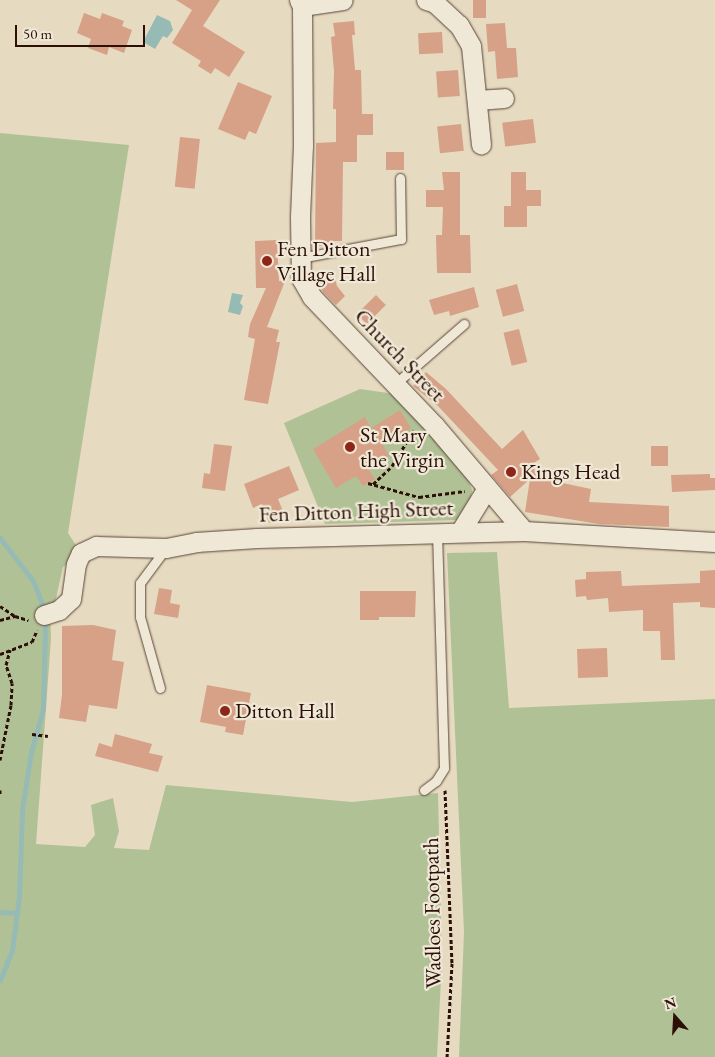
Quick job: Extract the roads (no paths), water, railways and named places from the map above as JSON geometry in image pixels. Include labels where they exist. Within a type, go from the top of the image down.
[{"type":"street","points":[[301,3],[343,0]]},
{"type":"street","points":[[426,0],[446,7],[471,46],[481,144]]},
{"type":"street","name":"Church Street","points":[[301,3],[303,179],[301,278],[312,297],[434,425],[485,492],[524,531]]},
{"type":"street","points":[[477,100],[504,98]]},
{"type":"street","points":[[460,532],[485,492]]},
{"type":"street","name":"Fen Ditton High Street","points":[[42,619],[59,610],[71,600],[76,564],[81,553],[96,546],[166,548],[196,542],[257,538],[524,531],[715,542]]},
{"type":"lane","points":[[300,258],[401,239],[400,178]]},
{"type":"lane","points":[[394,385],[464,324]]},
{"type":"lane","points":[[424,790],[436,781],[444,768],[437,532]]},
{"type":"lane","points":[[160,688],[140,617],[140,583],[166,548]]},
{"type":"water","points":[[157,15],[170,21],[173,30],[167,38],[163,36],[155,49],[143,42]]},
{"type":"water","points":[[232,293],[243,295],[240,303],[243,306],[240,315],[228,312]]},
{"type":"waterway","points":[[0,538],[33,581],[43,611]]},
{"type":"waterway","points":[[0,980],[12,951],[19,896],[22,810],[31,752],[43,709],[45,626]]},
{"type":"waterway","points":[[0,912],[17,913]]},
{"type":"place","name":"Fen Ditton Village Hall","points":[[267,261]]},
{"type":"place","name":"St Mary the Virgin","points":[[350,447]]},
{"type":"place","name":"Kings Head","points":[[511,472]]},
{"type":"place","name":"Ditton Hall","points":[[225,711]]}]
